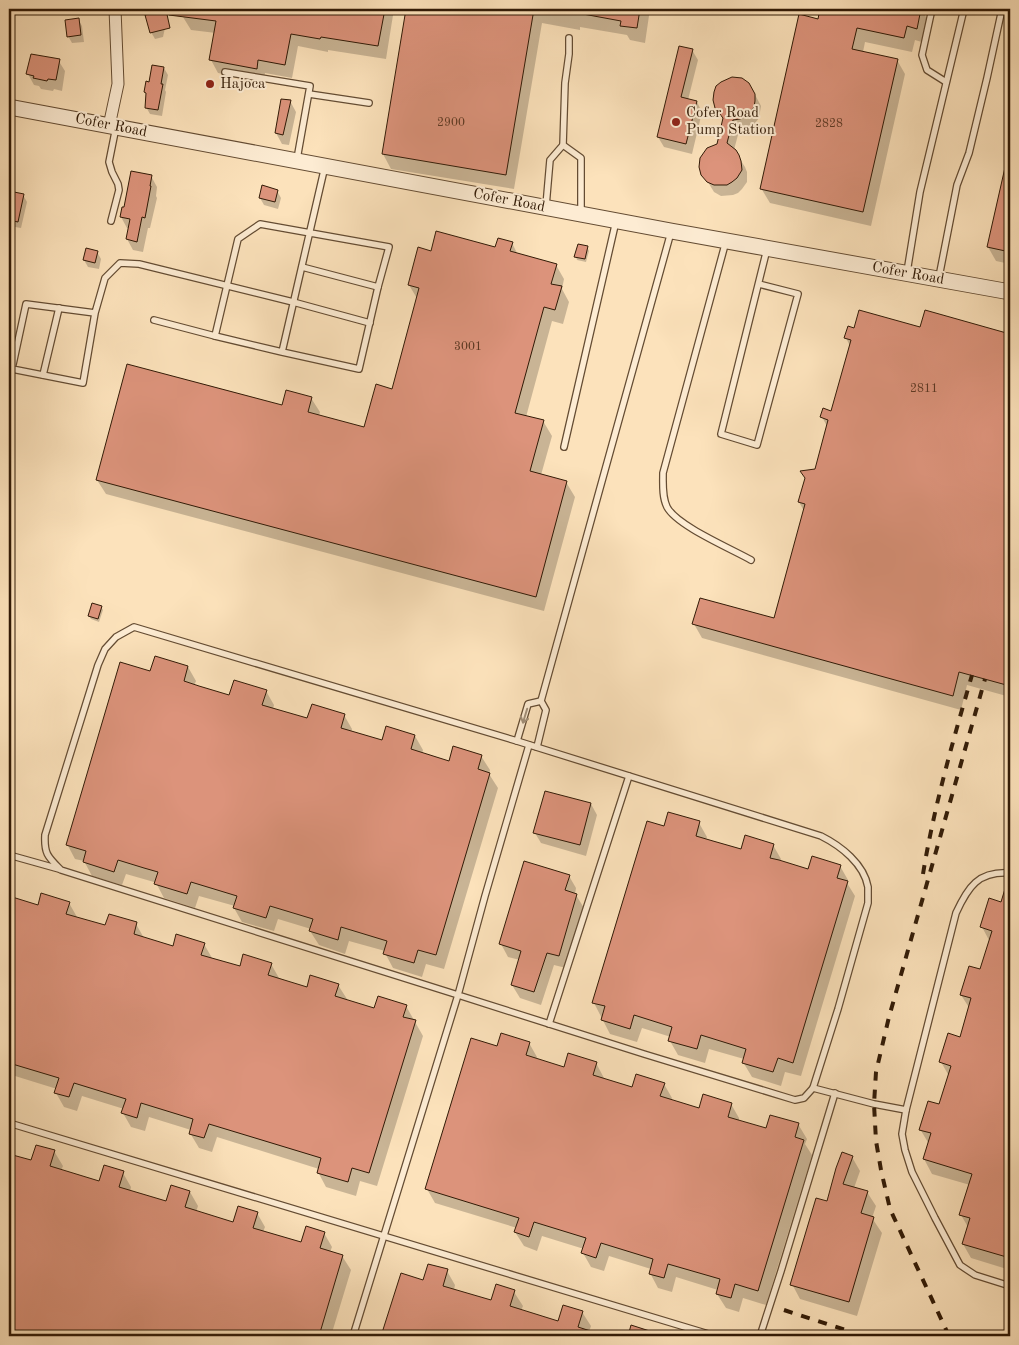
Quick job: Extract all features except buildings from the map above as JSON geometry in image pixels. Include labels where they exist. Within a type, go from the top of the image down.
[{"type":"street","points":[[113,126],[118,84],[115,9]]},
{"type":"street","name":"Cofer Road","points":[[9,108],[1010,292]]},
{"type":"lane","points":[[932,9],[922,55],[927,70],[946,82]]},
{"type":"lane","points":[[907,274],[920,192],[964,9]]},
{"type":"lane","points":[[939,280],[958,185],[971,143],[1002,9]]},
{"type":"lane","points":[[546,208],[550,160],[563,145],[569,38]]},
{"type":"lane","points":[[225,72],[310,86],[297,161]]},
{"type":"lane","points":[[309,94],[369,103]]},
{"type":"lane","points":[[111,221],[119,190],[109,162],[113,126]]},
{"type":"lane","points":[[563,145],[581,158],[581,214]]},
{"type":"lane","points":[[282,352],[325,166]]},
{"type":"lane","points":[[564,448],[616,221]]},
{"type":"lane","points":[[154,320],[216,336],[359,370],[389,247],[260,224],[238,239],[216,336]]},
{"type":"lane","points":[[537,747],[546,710],[541,700],[671,231]]},
{"type":"lane","points":[[726,241],[663,473],[663,490],[668,507],[678,519],[752,560]]},
{"type":"lane","points":[[758,284],[798,294],[757,444],[721,434],[758,284],[767,248]]},
{"type":"lane","points":[[95,313],[26,304],[12,369],[83,383],[95,313],[105,278],[120,263],[139,264],[294,302],[370,323]]},
{"type":"lane","points":[[302,267],[378,287]]},
{"type":"lane","points":[[43,375],[59,308]]},
{"type":"lane","points":[[9,855],[795,1100],[804,1098],[813,1088],[868,903],[868,886],[860,869],[848,854],[834,842],[821,836],[537,747],[134,627],[116,637],[104,650],[45,835],[44,846],[48,856],[61,870]]},
{"type":"lane","points":[[517,741],[528,704],[541,700]]},
{"type":"lane","points":[[353,1336],[458,995],[529,745]]},
{"type":"lane","points":[[549,1024],[629,776]]},
{"type":"lane","points":[[1010,873],[988,875],[975,883],[965,893],[956,913],[906,1110],[902,1134],[912,1172],[960,1266],[975,1275],[1010,1286]]},
{"type":"lane","points":[[813,1088],[874,1104],[906,1110]]},
{"type":"lane","points":[[760,1336],[835,1093]]},
{"type":"lane","points":[[9,1123],[715,1336]]},
{"type":"railway","points":[[923,874],[938,799],[972,675]]},
{"type":"railway","points":[[949,1336],[890,1209],[876,1141],[874,1104],[876,1072],[889,1017],[985,679]]},
{"type":"railway","points":[[784,1310],[864,1336]]},
{"type":"place","name":"Hajoca","points":[[210,84]]},
{"type":"place","name":"Cofer Road Pump Station","points":[[676,122]]}]
